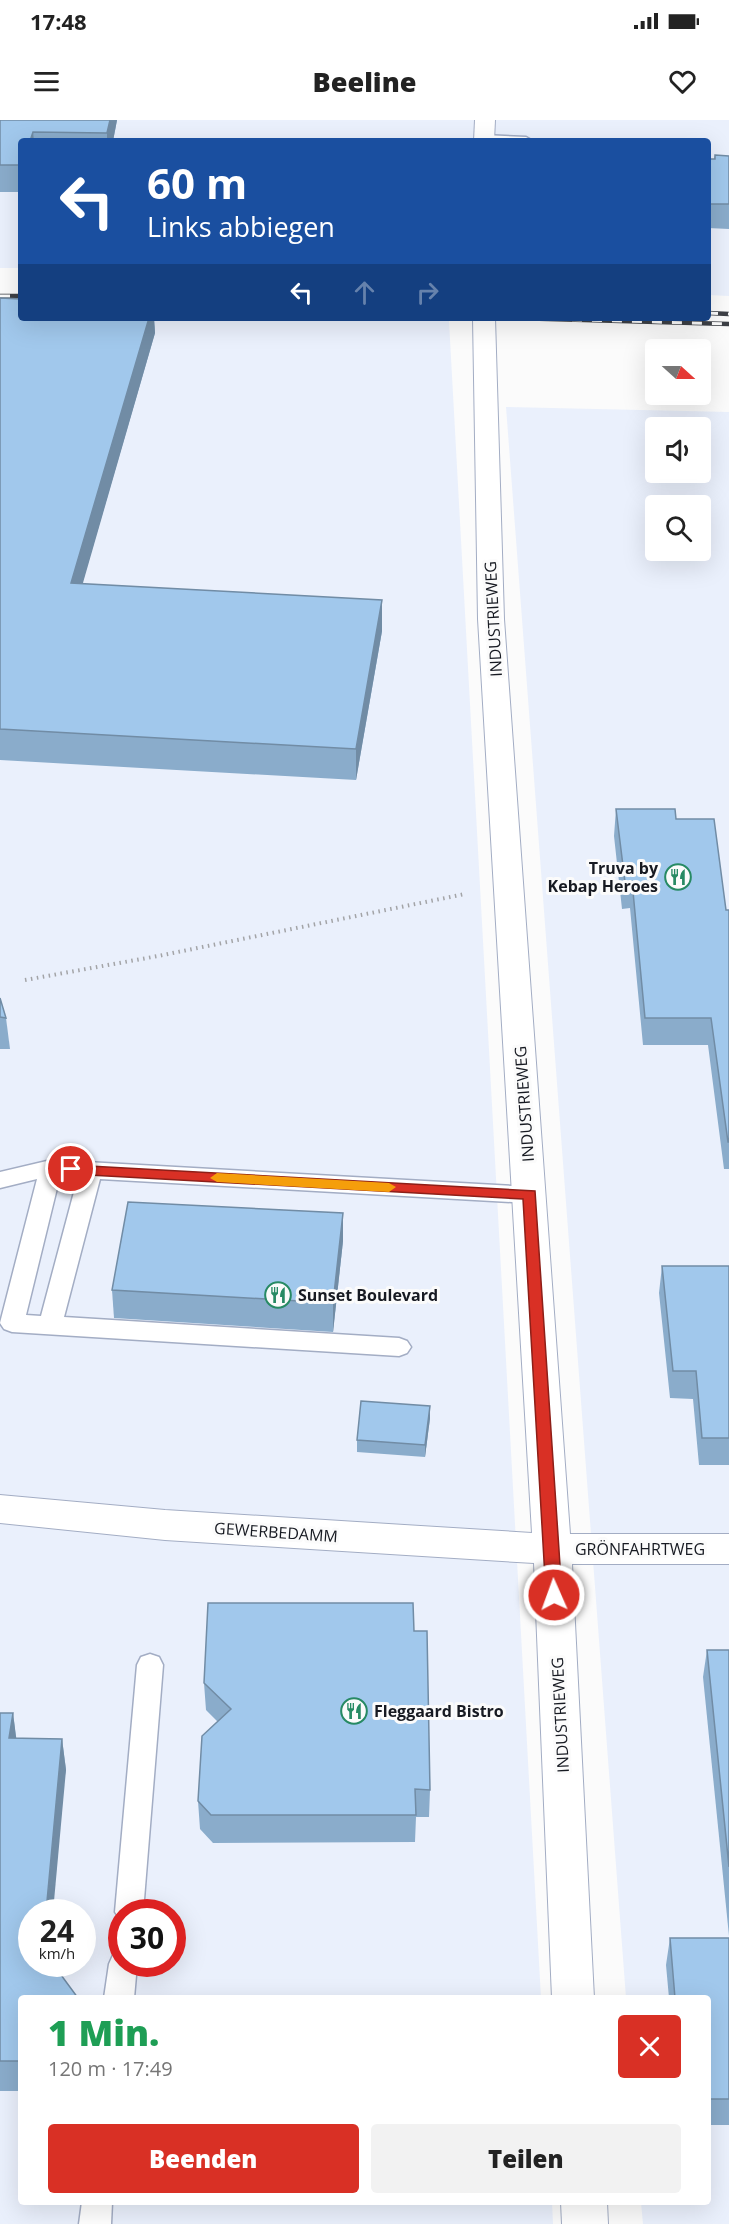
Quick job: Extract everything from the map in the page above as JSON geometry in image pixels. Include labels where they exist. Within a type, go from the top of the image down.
[{"type":"street","name":"INDUSTRIEWEG","points":[[484,321],[491,619],[552,1549],[573,1995]]},
{"type":"street","name":"GEWERBEDAMM","points":[[0,1509],[165,1525],[552,1549]]},
{"type":"street","name":"GRÖNFAHRTWEG","points":[[552,1549],[729,1549]]},
{"type":"street","points":[[584,2205],[585,2224]]},
{"type":"lane","points":[[484,133],[510,138]]},
{"type":"lane","points":[[0,1180],[51,1168],[530,1195]]},
{"type":"lane","points":[[51,1168],[12,1323],[399,1347]]},
{"type":"lane","points":[[50,1325],[91,1170]]},
{"type":"lane","points":[[130,1899],[150,1665]]},
{"type":"lane","points":[[119,1995],[121,1977]]},
{"type":"lane","points":[[95,2224],[97,2205]]},
{"type":"path","points":[[25,981],[510,885]]},
{"type":"shaded area","points":[[0,120],[729,120],[729,296],[711,295],[711,138],[18,138],[18,268],[0,268]]},
{"type":"shaded area","points":[[0,316],[18,316],[18,321],[449,321],[541,1995],[18,1995],[18,2205],[552,2205],[553,2224],[0,2224]]},
{"type":"shaded area","points":[[506,407],[729,412],[729,2224],[643,2224],[641,2205],[711,2205],[711,1995],[626,1995]]},
{"type":"building","points":[[0,120],[110,120],[107,133],[33,132],[31,138],[18,138],[18,165],[0,165]]},
{"type":"building","points":[[715,155],[729,156],[729,204],[711,204],[711,159],[715,159]]},
{"type":"building","points":[[0,298],[18,299],[18,321],[148,321],[71,583],[382,600],[356,749],[0,729]]},
{"type":"building","points":[[616,809],[675,809],[676,819],[714,819],[726,910],[729,910],[729,1142],[711,1018],[645,1018],[632,881],[625,882]]},
{"type":"building","points":[[0,998],[6,1018],[0,1017]]},
{"type":"building","points":[[128,1202],[343,1213],[333,1303],[112,1290]]},
{"type":"building","points":[[662,1266],[729,1266],[729,1438],[702,1438],[696,1371],[673,1371]]},
{"type":"building","points":[[361,1401],[430,1406],[425,1445],[357,1440]]},
{"type":"building","points":[[208,1603],[413,1603],[414,1631],[427,1631],[430,1790],[415,1789],[416,1815],[211,1815],[198,1801],[202,1736],[231,1709],[204,1683]]},
{"type":"building","points":[[707,1650],[729,1650],[729,1867]]},
{"type":"building","points":[[0,1713],[13,1713],[9,1738],[62,1739],[47,1899],[18,1899],[18,1977],[63,1977],[76,1995],[18,1995],[18,2061],[0,2061]]},
{"type":"building","points":[[670,1938],[729,1938],[729,2099],[711,2099],[711,1995],[675,1995]]},
{"type":"railway","points":[[0,296],[18,296]]},
{"type":"railway","points":[[711,313],[729,314]]},
{"type":"railway","points":[[620,321],[729,324]]},
{"type":"slow traffic","points":[[217,1178],[389,1187]]},
{"type":"place","name":"Truva by Kebap Heroes","points":[[678,877]]},
{"type":"place","name":"Sunset Boulevard","points":[[278,1295]]},
{"type":"place","name":"Fleggaard Bistro","points":[[354,1711]]},
{"type":"route","points":[[71,1169],[530,1195],[554,1595]]}]
